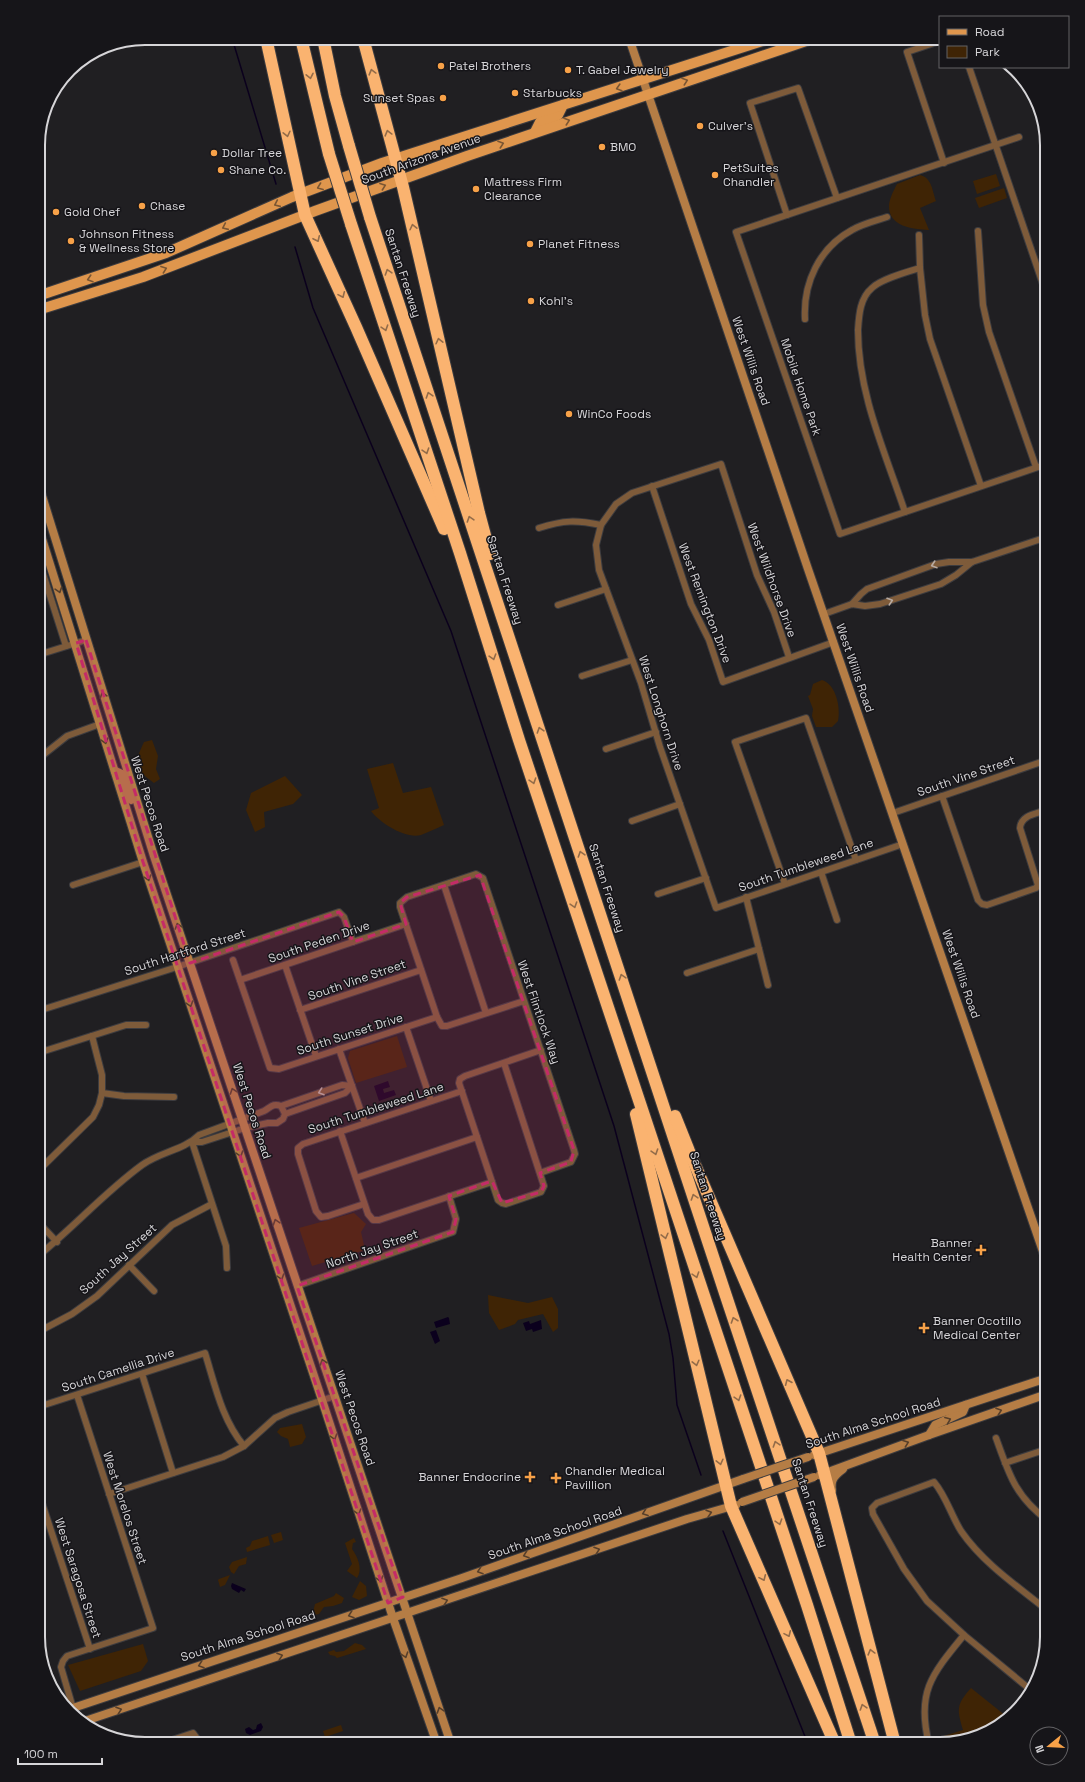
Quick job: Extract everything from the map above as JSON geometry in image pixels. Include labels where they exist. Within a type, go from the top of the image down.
[{"type":"highway","points":[[268,45],[305,215],[439,516],[481,620]]},
{"type":"highway","points":[[304,45],[329,154],[351,224],[519,740],[849,1737]]},
{"type":"highway","name":"Santan Freeway","points":[[324,45],[335,96],[370,217],[726,1296],[874,1737]]},
{"type":"highway","points":[[365,45],[401,179],[479,513],[503,601],[509,635]]},
{"type":"highway","points":[[599,982],[635,1111],[725,1485],[737,1504],[832,1737]]},
{"type":"highway","points":[[634,1014],[813,1455],[853,1584],[893,1737]]},
{"type":"main road","name":"West Willis Road","points":[[632,45],[824,614],[1040,1243]]},
{"type":"main road","name":"South Arizona Avenue","points":[[45,294],[166,253],[300,194],[395,159],[751,45]]},
{"type":"main road","name":"South Arizona Avenue","points":[[45,308],[143,277],[401,179],[535,132],[794,45]]},
{"type":"main road","points":[[535,132],[540,122],[558,115],[563,106]]},
{"type":"main road","name":"West Pecos Road","points":[[45,506],[138,806],[449,1737]]},
{"type":"main road","name":"West Pecos Road","points":[[45,548],[177,967],[322,1400],[393,1618],[435,1737]]},
{"type":"main road","points":[[115,771],[122,774],[131,799],[138,806]]},
{"type":"main road","name":"South Alma School Road","points":[[76,1709],[388,1603],[725,1485],[1040,1380]]},
{"type":"main road","points":[[89,1720],[687,1519],[737,1504],[1040,1396]]},
{"type":"main road","points":[[929,1435],[935,1425],[963,1412],[966,1405]]},
{"type":"main road","points":[[853,1584],[852,1568],[831,1485],[832,1479],[837,1473],[854,1462]]},
{"type":"street","points":[[928,45],[907,52],[944,163]]},
{"type":"street","points":[[969,68],[1040,275]]},
{"type":"street","points":[[787,216],[750,103],[798,88],[837,198]]},
{"type":"street","name":"Mobile Home Park","points":[[1019,137],[736,232],[840,534],[1040,467]]},
{"type":"street","points":[[805,319],[804,306],[808,289],[813,271],[821,257],[851,230],[887,217]]},
{"type":"street","points":[[978,231],[983,305],[989,332],[1036,468]]},
{"type":"street","points":[[919,235],[920,268],[925,315],[930,339],[981,486]]},
{"type":"street","points":[[905,512],[872,418],[865,390],[858,350],[859,320],[861,303],[872,287],[920,268]]},
{"type":"street","name":"West Wildhorse Drive","points":[[652,486],[721,464],[756,575],[774,612],[789,657]]},
{"type":"street","points":[[539,528],[557,522],[580,520],[601,525],[616,504],[632,494],[652,486]]},
{"type":"street","name":"West Remington Drive","points":[[652,486],[690,604],[709,640],[723,682],[789,657]]},
{"type":"street","name":"West Longhorn Drive","points":[[601,525],[596,545],[599,570],[632,660],[716,908]]},
{"type":"street","points":[[824,614],[852,604],[867,589],[884,582],[941,563],[972,562],[1040,539]]},
{"type":"street","points":[[852,604],[865,606],[880,604],[941,584],[956,575],[972,562]]},
{"type":"street","points":[[45,580],[66,646]]},
{"type":"street","points":[[558,605],[606,589]]},
{"type":"street","points":[[45,653],[86,640]]},
{"type":"street","points":[[789,657],[834,642]]},
{"type":"street","points":[[582,676],[632,660]]},
{"type":"street","points":[[785,884],[735,742],[806,718],[856,860]]},
{"type":"street","points":[[45,754],[68,736],[100,724]]},
{"type":"street","points":[[606,749],[656,732]]},
{"type":"street","name":"South Vine Street","points":[[893,813],[1040,762]]},
{"type":"street","points":[[942,796],[978,900],[982,904],[987,905],[1036,888],[1038,885],[1020,828],[1020,822],[1023,818],[1040,812]]},
{"type":"street","points":[[632,821],[680,804]]},
{"type":"street","name":"South Tumbleweed Lane","points":[[716,908],[903,844]]},
{"type":"street","points":[[73,885],[143,862]]},
{"type":"street","points":[[821,872],[837,920]]},
{"type":"street","name":"West Flintlock Way","points":[[444,885],[478,874],[483,878],[541,1050],[574,1150],[574,1160],[540,1173]]},
{"type":"street","points":[[658,894],[706,878]]},
{"type":"street","points":[[486,1013],[444,885],[407,897],[400,903],[437,1017],[442,1026],[446,1026],[524,1001]]},
{"type":"street","points":[[746,897],[768,985]]},
{"type":"street","name":"South Hartford Street","points":[[45,1009],[190,963],[339,912],[344,917],[353,942]]},
{"type":"street","name":"South Peden Drive","points":[[240,980],[406,924]]},
{"type":"street","points":[[686,973],[758,949]]},
{"type":"street","points":[[233,960],[240,980]]},
{"type":"street","points":[[285,965],[316,1056]]},
{"type":"street","name":"South Vine Street","points":[[300,1010],[421,970]]},
{"type":"street","name":"South Sunset Drive","points":[[240,980],[270,1068],[279,1068],[437,1017]]},
{"type":"street","points":[[45,1051],[126,1025],[146,1025]]},
{"type":"street","points":[[406,1027],[431,1101]]},
{"type":"street","points":[[45,1164],[93,1117],[99,1105],[102,1093],[102,1075],[92,1036]]},
{"type":"street","points":[[340,1049],[365,1123]]},
{"type":"street","name":"South Tumbleweed Lane","points":[[364,1204],[321,1217],[316,1211],[298,1154],[298,1148],[303,1144],[462,1092],[459,1082],[460,1079],[541,1050]]},
{"type":"street","points":[[462,1092],[498,1200],[502,1204],[506,1204],[541,1192],[543,1189],[540,1173],[504,1063]]},
{"type":"street","points":[[244,1124],[275,1104],[281,1106],[342,1085],[352,1086]]},
{"type":"street","points":[[45,1251],[57,1242],[125,1178],[144,1164],[170,1150],[192,1142],[199,1135],[244,1124],[277,1123],[283,1119],[285,1114],[345,1093],[352,1086]]},
{"type":"street","points":[[102,1093],[124,1096],[174,1097]]},
{"type":"street","points":[[281,1106],[285,1114]]},
{"type":"street","points":[[340,1132],[364,1204],[368,1214],[373,1220],[379,1220],[492,1182]]},
{"type":"street","points":[[356,1178],[477,1137]]},
{"type":"street","points":[[192,1142],[226,1246],[227,1268]]},
{"type":"street","name":"North Jay Street","points":[[297,1286],[453,1232],[456,1219],[448,1196]]},
{"type":"street","name":"South Jay Street","points":[[45,1328],[72,1314],[97,1296],[172,1224],[212,1204]]},
{"type":"street","points":[[45,1229],[57,1242]]},
{"type":"street","points":[[129,1265],[154,1291]]},
{"type":"street","name":"South Camellia Drive","points":[[45,1405],[205,1353],[224,1415],[235,1436],[244,1446]]},
{"type":"street","points":[[142,1374],[173,1473]]},
{"type":"street","name":"West Morelos Street","points":[[77,1395],[153,1628],[90,1649]]},
{"type":"street","points":[[109,1494],[223,1457],[244,1446],[275,1418],[334,1396]]},
{"type":"street","points":[[996,1438],[1012,1481],[1020,1495],[1040,1514]]},
{"type":"street","points":[[1005,1463],[1040,1452]]},
{"type":"street","points":[[1027,1687],[964,1635],[927,1601],[904,1569],[873,1514],[872,1508],[876,1503],[934,1482],[940,1490],[961,1530],[976,1550],[1040,1604]]},
{"type":"street","name":"West Saragosa Street","points":[[45,1512],[90,1649]]},
{"type":"street","points":[[927,1737],[923,1720],[923,1710],[924,1699],[930,1681],[939,1666],[964,1635]]},
{"type":"street","points":[[71,1704],[61,1667],[67,1656],[90,1649]]},
{"type":"street","points":[[181,1737],[193,1733],[196,1737]]},
{"type":"highlighted area","points":[[86,640],[190,963],[339,912],[344,917],[353,942],[406,924],[400,903],[407,897],[480,875],[574,1150],[571,1162],[540,1173],[544,1186],[541,1192],[502,1203],[492,1181],[449,1196],[456,1219],[453,1232],[297,1286],[403,1597],[388,1603],[143,862],[76,643]]},
{"type":"green space","points":[[996,174],[1000,186],[977,194],[973,181]]},
{"type":"green space","points":[[920,175],[929,182],[936,201],[920,208],[929,230],[916,229],[903,225],[893,218],[890,212],[889,205],[897,184]]},
{"type":"green space","points":[[1004,188],[1007,198],[979,208],[975,198]]},
{"type":"green space","points":[[822,680],[831,686],[838,703],[838,721],[832,727],[816,727],[812,716],[813,709],[808,696],[810,695],[813,684]]},
{"type":"green space","points":[[152,740],[158,756],[156,769],[160,779],[154,783],[142,773],[137,766],[138,756],[144,742]]},
{"type":"green space","points":[[393,763],[403,793],[431,787],[444,825],[415,836],[393,829],[375,816],[371,811],[379,808],[367,769]]},
{"type":"green space","points":[[285,776],[302,795],[293,804],[264,812],[265,827],[255,832],[246,810],[251,793]]},
{"type":"green space","points":[[397,1036],[407,1067],[356,1083],[348,1058],[350,1051]]},
{"type":"green space","points":[[354,1213],[366,1224],[361,1232],[365,1250],[312,1266],[299,1228]]},
{"type":"green space","points":[[488,1295],[528,1303],[552,1297],[558,1309],[558,1328],[553,1332],[543,1314],[518,1320],[515,1324],[499,1330],[489,1313]]},
{"type":"green space","points":[[302,1424],[306,1437],[302,1444],[290,1447],[288,1439],[281,1436],[277,1432],[280,1428]]},
{"type":"green space","points":[[281,1532],[283,1540],[274,1543],[271,1535]]},
{"type":"green space","points":[[268,1536],[270,1545],[247,1552],[246,1548],[250,1546],[252,1541]]},
{"type":"green space","points":[[354,1538],[356,1542],[353,1543],[352,1549],[360,1567],[357,1578],[347,1571],[352,1564],[345,1543]]},
{"type":"green space","points":[[247,1557],[246,1564],[239,1566],[234,1574],[231,1572],[229,1567],[232,1562]]},
{"type":"green space","points":[[230,1575],[225,1585],[220,1587],[218,1580]]},
{"type":"green space","points":[[360,1581],[366,1586],[367,1596],[359,1600],[352,1597]]},
{"type":"green space","points":[[336,1593],[344,1598],[342,1603],[324,1607],[319,1614],[314,1615],[313,1612],[315,1604],[334,1596]]},
{"type":"green space","points":[[355,1643],[362,1645],[366,1649],[337,1658],[330,1655],[328,1652],[334,1650],[336,1652],[344,1651]]},
{"type":"green space","points":[[143,1644],[148,1661],[141,1671],[80,1691],[68,1665]]},
{"type":"green space","points":[[971,1688],[1004,1714],[985,1727],[966,1734],[941,1737],[963,1730],[959,1708],[963,1699]]},
{"type":"green space","points":[[341,1725],[343,1731],[325,1737],[323,1731]]},
{"type":"shaded area","points":[[388,1081],[390,1087],[383,1089],[384,1093],[394,1090],[396,1095],[379,1101],[374,1086]]},
{"type":"shaded area","points":[[448,1317],[450,1324],[436,1328],[434,1322]]},
{"type":"shaded area","points":[[541,1320],[542,1329],[533,1332],[532,1329],[526,1331],[523,1323],[529,1321],[530,1324]]},
{"type":"shaded area","points":[[436,1330],[440,1341],[435,1344],[430,1332]]},
{"type":"shaded area","points":[[232,1583],[246,1589],[244,1592],[241,1590],[239,1593],[232,1589]]},
{"type":"shaded area","points":[[261,1723],[263,1727],[261,1731],[250,1735],[246,1733],[245,1729],[249,1727],[253,1730],[256,1729],[257,1725]]},
{"type":"waterway","points":[[234,45],[276,184]]},
{"type":"waterway","points":[[295,247],[313,308],[451,631],[614,1126],[669,1334],[673,1358],[677,1405],[701,1475]]},
{"type":"waterway","points":[[723,1531],[805,1737]]},
{"type":"place","name":"Patel Brothers","points":[[441,66]]},
{"type":"place","name":"T. Gabel Jewelry","points":[[568,70]]},
{"type":"place","name":"Starbucks","points":[[515,93]]},
{"type":"place","name":"Sunset Spas","points":[[443,98]]},
{"type":"place","name":"Culver's","points":[[700,126]]},
{"type":"place","name":"BMO","points":[[602,147]]},
{"type":"place","name":"Dollar Tree","points":[[214,153]]},
{"type":"place","name":"Shane Co.","points":[[221,170]]},
{"type":"place","name":"PetSuites Chandler","points":[[715,175]]},
{"type":"place","name":"Mattress Firm Clearance","points":[[476,189]]},
{"type":"place","name":"Chase","points":[[142,206]]},
{"type":"place","name":"Gold Chef","points":[[56,212]]},
{"type":"place","name":"Johnson Fitness & Wellness Store","points":[[71,241]]},
{"type":"place","name":"Planet Fitness","points":[[530,244]]},
{"type":"place","name":"Kohl's","points":[[531,301]]},
{"type":"place","name":"WinCo Foods","points":[[569,414]]},
{"type":"place","name":"Banner Health Center","points":[[981,1250]]},
{"type":"place","name":"Banner Ocotillo Medical Center","points":[[924,1328]]},
{"type":"place","name":"Banner Endocrine","points":[[530,1477]]},
{"type":"place","name":"Chandler Medical Pavillion","points":[[556,1478]]}]
